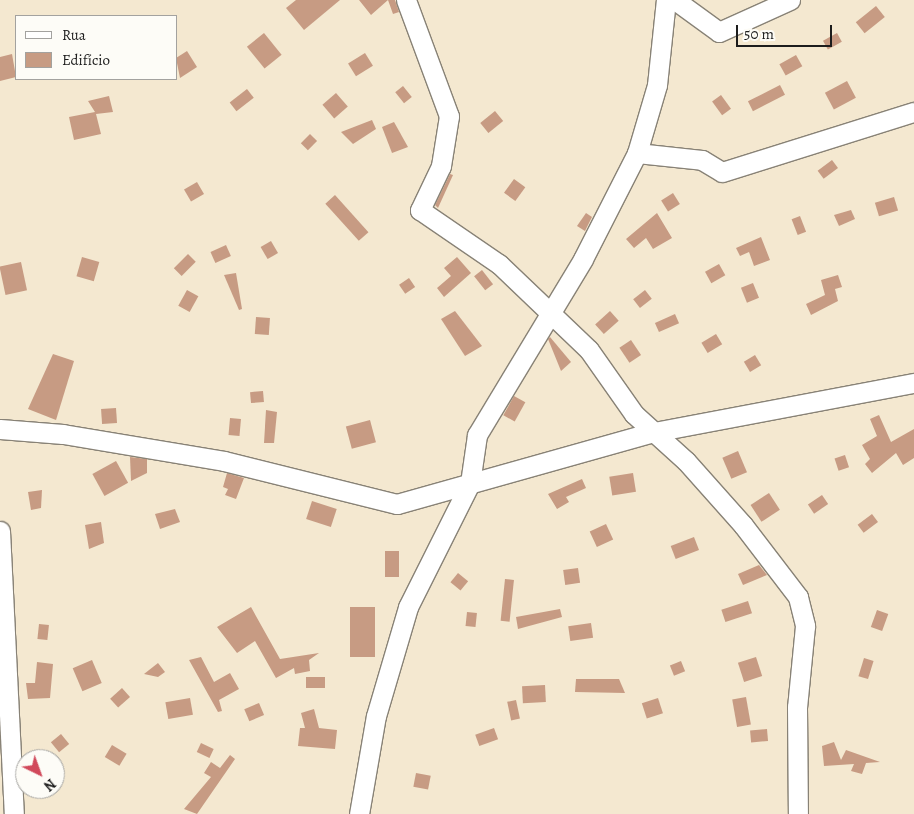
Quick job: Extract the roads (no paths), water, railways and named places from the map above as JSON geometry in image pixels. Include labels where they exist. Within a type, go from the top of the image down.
[{"type":"street","points":[[406,0],[449,116],[441,166],[420,210],[499,264],[548,316],[589,350],[634,414],[654,432],[743,525],[784,575],[801,605],[804,626],[797,707],[798,814]]},
{"type":"street","points":[[359,814],[376,716],[408,607],[470,483],[477,435],[588,251],[636,153],[658,86],[666,0]]},
{"type":"street","points":[[675,0],[719,32],[790,0]]},
{"type":"street","points":[[636,153],[702,160],[722,172],[914,112]]},
{"type":"street","points":[[0,429],[63,434],[224,461],[397,504],[654,432],[914,383]]},
{"type":"street","points":[[0,531],[14,814]]}]
